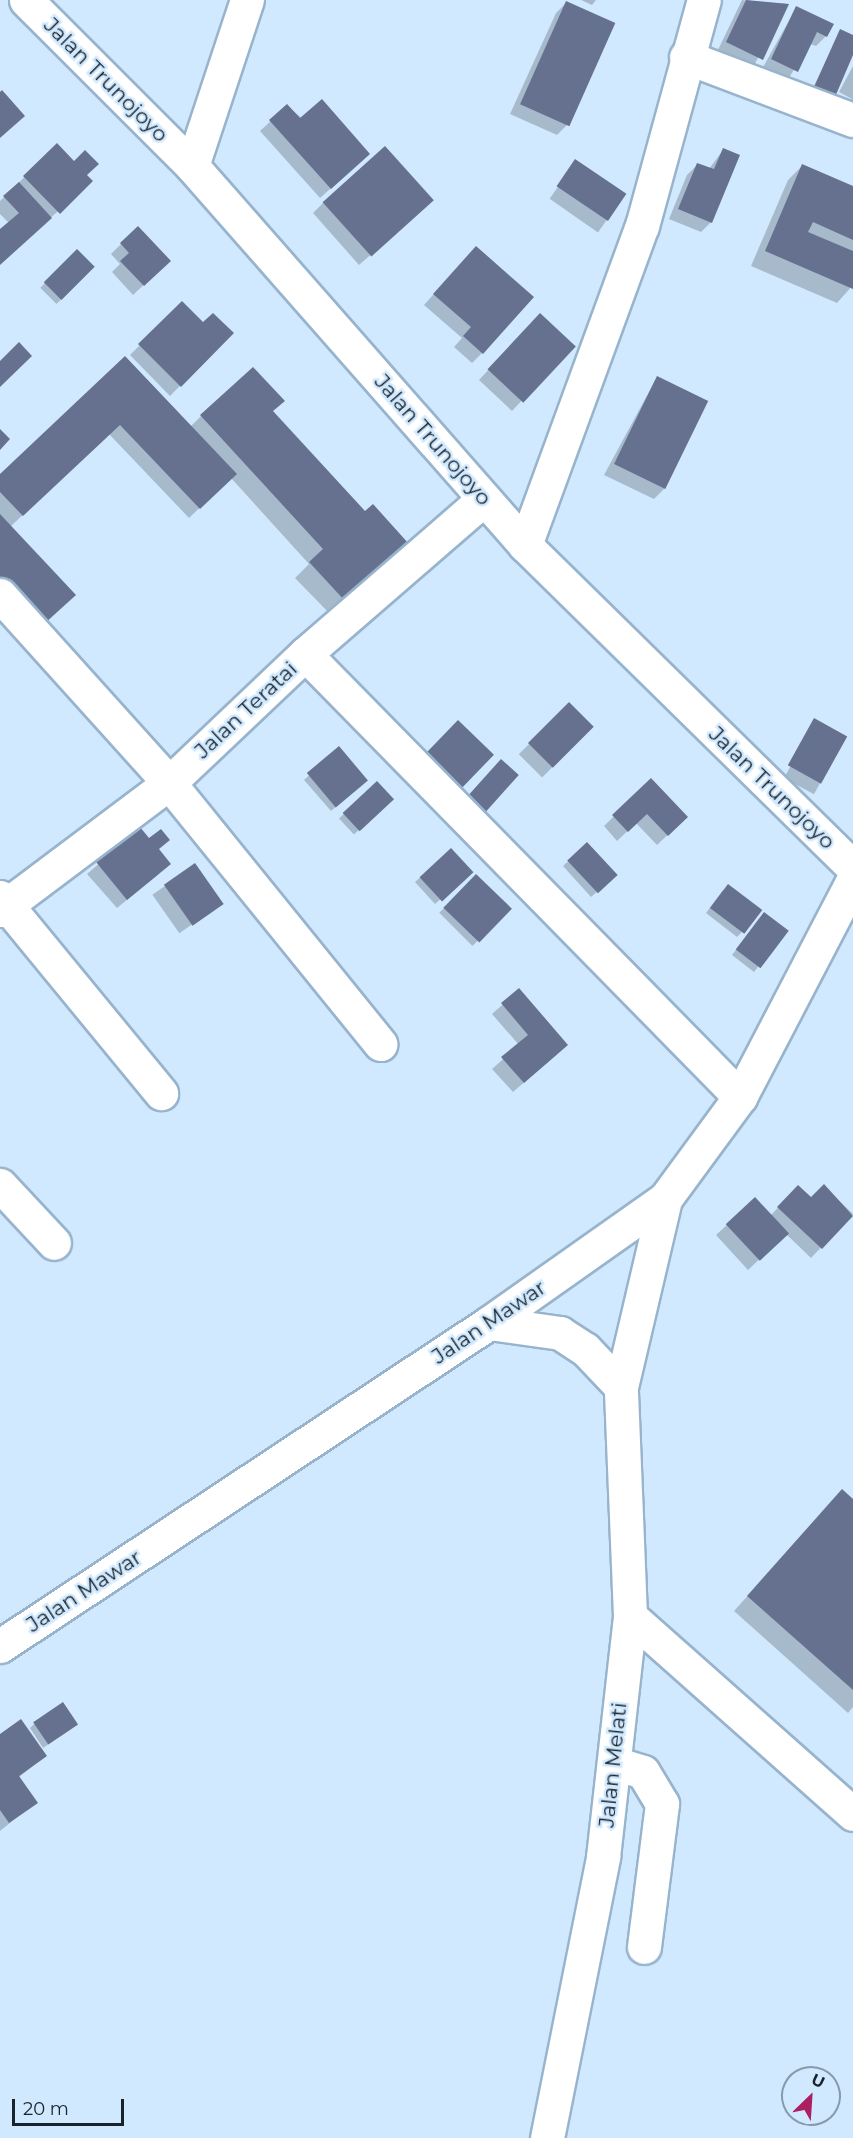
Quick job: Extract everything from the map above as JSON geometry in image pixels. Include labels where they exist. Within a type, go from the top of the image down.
[{"type":"street","name":"Jalan Trunojoyo","points":[[26,0],[192,166],[525,545],[853,867]]},
{"type":"street","points":[[192,166],[247,0]]},
{"type":"street","points":[[525,545],[642,226],[686,57],[704,0]]},
{"type":"street","points":[[686,57],[853,120]]},
{"type":"street","name":"Jalan Teratai","points":[[2,904],[169,783],[305,654],[484,499]]},
{"type":"street","points":[[0,595],[169,783],[380,1044]]},
{"type":"street","points":[[305,654],[740,1097]]},
{"type":"street","name":"Jalan Mawar","points":[[0,1646],[489,1323],[665,1199],[740,1097],[853,880]]},
{"type":"street","points":[[2,904],[161,1093]]},
{"type":"street","points":[[0,1185],[54,1243]]},
{"type":"street","name":"Jalan Melati","points":[[547,2138],[603,1857],[630,1616],[621,1387],[665,1199]]},
{"type":"street","points":[[489,1323],[560,1333],[585,1349],[621,1387]]},
{"type":"street","points":[[630,1616],[853,1814]]},
{"type":"street","points":[[614,1763],[643,1772],[662,1804],[644,1947]]},
{"type":"building","points":[[746,0],[789,4],[763,60],[726,42]]},
{"type":"building","points":[[566,1],[615,23],[569,126],[520,104]]},
{"type":"building","points":[[796,6],[834,24],[827,37],[817,32],[798,72],[771,59]]},
{"type":"building","points":[[840,29],[853,35],[853,55],[835,97],[814,87]]},
{"type":"building","points":[[2,90],[25,116],[0,138],[0,92]]},
{"type":"building","points":[[322,99],[370,154],[331,189],[269,120],[287,104],[300,118]]},
{"type":"building","points":[[57,143],[74,161],[85,150],[99,164],[87,175],[93,181],[60,214],[23,176]]},
{"type":"building","points":[[385,146],[434,200],[371,256],[323,202]]},
{"type":"building","points":[[723,148],[740,155],[712,223],[678,209],[697,163],[714,169]]},
{"type":"building","points":[[575,159],[626,194],[608,221],[557,186]]},
{"type":"building","points":[[802,164],[853,186],[853,240],[813,222],[808,232],[853,251],[853,289],[765,251]]},
{"type":"building","points":[[19,182],[52,218],[0,265],[0,229],[19,213],[3,196]]},
{"type":"building","points":[[138,226],[171,261],[144,286],[120,261],[129,253],[120,243]]},
{"type":"building","points":[[476,246],[534,297],[483,354],[463,336],[471,327],[433,294]]},
{"type":"building","points":[[77,249],[95,267],[61,300],[44,282]]},
{"type":"building","points":[[182,301],[203,322],[213,313],[234,333],[181,387],[138,344]]},
{"type":"building","points":[[540,313],[576,346],[523,403],[487,369]]},
{"type":"building","points":[[19,342],[32,356],[0,387],[0,361]]},
{"type":"building","points":[[125,356],[237,474],[200,509],[120,425],[23,516],[0,492],[0,474]]},
{"type":"building","points":[[253,367],[285,401],[273,411],[365,511],[373,504],[409,544],[346,602],[309,562],[323,549],[200,415]]},
{"type":"building","points":[[657,376],[708,401],[665,489],[614,464]]},
{"type":"building","points":[[0,429],[10,439],[0,450]]},
{"type":"building","points":[[0,514],[76,595],[44,624],[0,578]]},
{"type":"building","points":[[569,702],[594,727],[553,768],[528,743]]},
{"type":"building","points":[[814,718],[847,736],[821,784],[788,765]]},
{"type":"building","points":[[458,720],[494,755],[460,790],[424,755]]},
{"type":"building","points":[[339,746],[368,780],[336,807],[307,773]]},
{"type":"building","points":[[501,759],[519,775],[485,813],[467,797]]},
{"type":"building","points":[[651,778],[688,817],[668,836],[647,814],[628,832],[612,815]]},
{"type":"building","points":[[377,781],[394,799],[360,831],[343,813]]},
{"type":"building","points":[[140,827],[149,838],[161,829],[170,840],[159,849],[171,864],[127,900],[96,862]]},
{"type":"building","points":[[587,842],[618,875],[598,893],[567,860]]},
{"type":"building","points":[[451,848],[474,872],[442,901],[420,877]]},
{"type":"building","points":[[195,863],[224,904],[193,926],[164,885]]},
{"type":"building","points":[[476,874],[512,909],[479,943],[443,908]]},
{"type":"building","points":[[728,884],[762,910],[744,934],[710,908]]},
{"type":"building","points":[[764,912],[789,931],[760,968],[736,950]]},
{"type":"building","points":[[519,988],[568,1045],[524,1083],[501,1057],[528,1035],[501,1003]]},
{"type":"building","points":[[824,1184],[853,1216],[822,1249],[777,1207],[798,1185],[811,1197]]},
{"type":"building","points":[[755,1197],[789,1234],[760,1261],[726,1224]]},
{"type":"building","points":[[842,1489],[853,1499],[853,1690],[747,1596]]},
{"type":"building","points":[[63,1702],[78,1724],[48,1745],[33,1722]]},
{"type":"building","points":[[21,1719],[47,1756],[19,1776],[38,1803],[9,1823],[0,1810],[0,1734]]}]
